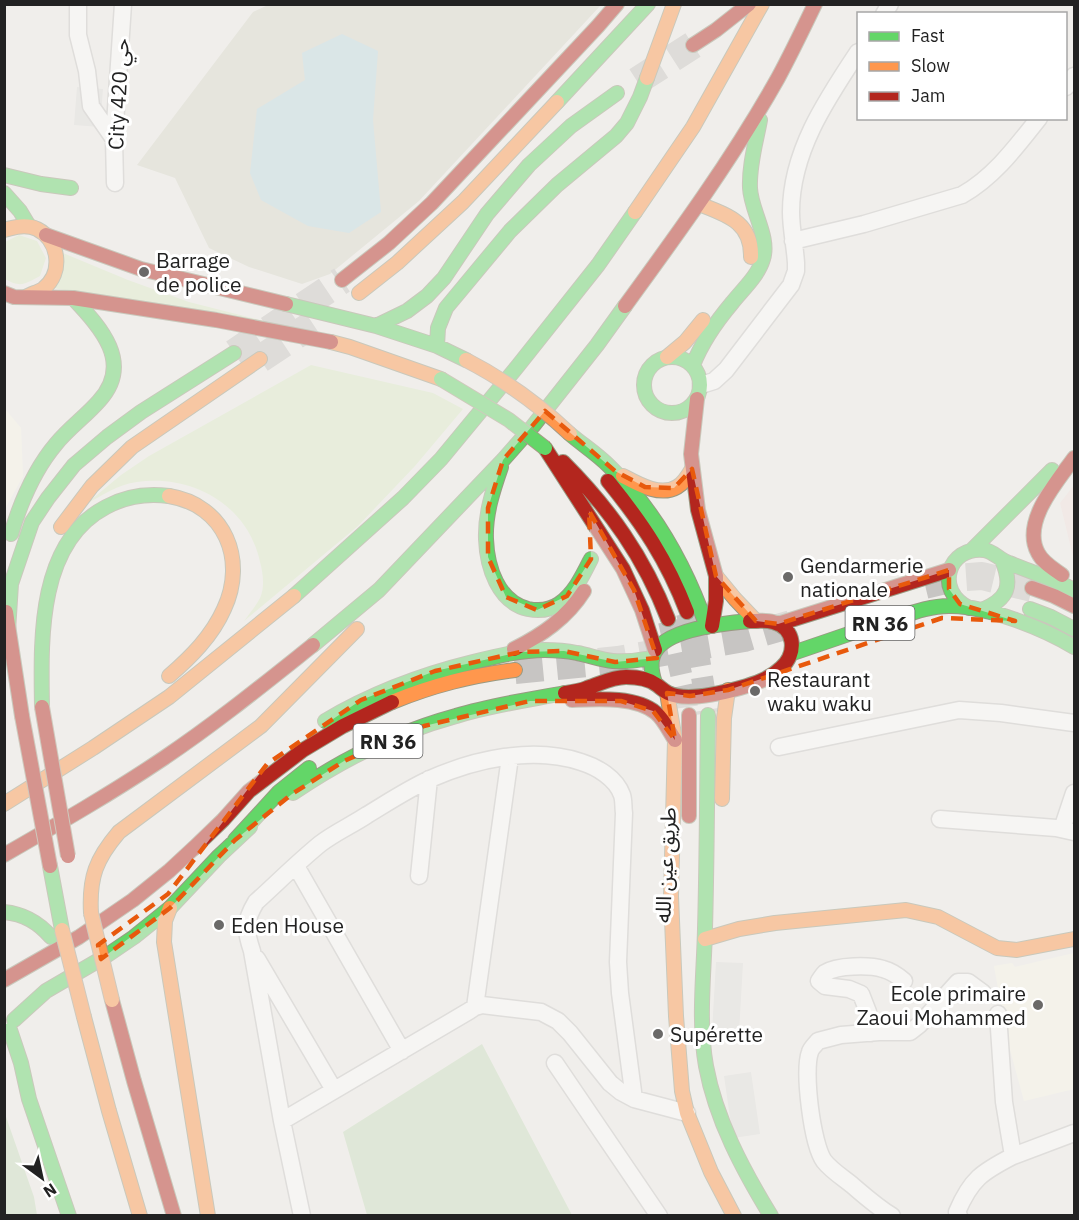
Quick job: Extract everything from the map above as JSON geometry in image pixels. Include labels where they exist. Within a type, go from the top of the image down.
[{"type":"main road","points":[[342,280],[389,243],[432,203],[617,4]]},
{"type":"main road","points":[[359,293],[397,263],[463,202],[648,4]]},
{"type":"main road","points":[[437,346],[438,328],[446,308],[510,231],[557,185],[616,136],[627,123],[640,97],[674,4]]},
{"type":"main road","points":[[693,45],[749,4]]},
{"type":"main road","points":[[4,804],[169,697],[291,599],[382,517],[441,459],[598,265],[693,128],[762,4]]},
{"type":"main road","points":[[4,855],[100,800],[225,715],[379,590],[439,528],[533,426],[597,345],[699,204],[779,76],[815,4]]},
{"type":"main road","points":[[376,326],[416,306],[433,291],[448,274],[478,226],[535,159],[575,123],[617,93]]},
{"type":"main road","points":[[693,365],[705,338],[762,264],[765,250],[764,235],[754,211],[750,176],[763,103]]},
{"type":"main road","points":[[4,175],[71,188]]},
{"type":"main road","points":[[4,193],[20,211],[29,226]]},
{"type":"main road","points":[[691,454],[664,413],[648,401],[643,388],[645,374],[654,363],[667,357],[693,333],[746,266],[750,259],[751,242],[743,228],[719,212],[699,204]]},
{"type":"main road","points":[[4,230],[18,225],[29,226],[141,268],[376,326],[437,346],[489,371],[525,394],[615,471],[636,483],[655,490],[674,488],[683,482],[692,469]]},
{"type":"main road","points":[[26,297],[37,294],[54,278],[57,255],[46,234]]},
{"type":"main road","points":[[4,293],[14,297],[73,298],[228,322],[319,339],[370,353],[441,380],[508,420],[569,468],[614,518],[626,535],[651,576],[668,619]]},
{"type":"main road","points":[[4,572],[17,514],[42,464],[66,432],[103,397],[112,378],[113,359],[110,344],[101,328],[73,298]]},
{"type":"main road","points":[[8,631],[11,584],[32,522],[74,465],[107,436],[141,412],[234,353]]},
{"type":"main road","points":[[667,357],[681,358],[693,365],[699,378],[691,454],[698,510],[716,576],[716,601],[710,627]]},
{"type":"main road","points":[[55,536],[92,486],[132,447],[260,359]]},
{"type":"main road","points":[[664,413],[679,413],[686,410],[699,392]]},
{"type":"main road","points":[[570,434],[643,526],[672,575],[687,612]]},
{"type":"main road","points":[[545,448],[609,544],[628,580],[642,610],[653,654],[651,669],[655,683],[668,693],[690,696],[728,690],[780,670],[942,618],[976,617],[1015,621]]},
{"type":"main road","points":[[1074,450],[1050,471],[972,550],[958,558],[949,570],[948,579],[950,589],[960,604],[1056,636],[1074,647]]},
{"type":"main road","points":[[1074,458],[1036,517],[1033,540],[1043,560],[1074,585]]},
{"type":"main road","points":[[503,460],[488,508],[486,541],[493,573],[499,588],[506,597],[525,609],[548,609],[559,604],[567,596],[591,559]]},
{"type":"main road","points":[[615,471],[648,511],[673,548],[710,627]]},
{"type":"main road","points":[[1012,530],[1050,471]]},
{"type":"main road","points":[[42,707],[41,659],[44,622],[48,596],[61,555],[79,527],[98,511],[121,500],[145,494],[173,496],[216,520],[227,539],[233,566],[229,598],[221,617],[206,639],[179,668],[158,686]]},
{"type":"main road","points":[[502,654],[531,640],[566,616],[583,594],[588,582],[591,559],[588,530],[581,503]]},
{"type":"main road","points":[[165,1215],[83,914],[90,891],[91,876],[105,849],[119,832],[261,726],[414,568],[439,528]]},
{"type":"main road","points":[[972,550],[983,550],[1002,556],[1074,590]]},
{"type":"main road","points":[[975,609],[994,606],[1004,597],[1008,585],[1008,572],[1002,556]]},
{"type":"main road","name":"RN 36","points":[[778,624],[949,570]]},
{"type":"main road","points":[[716,576],[756,621]]},
{"type":"main road","points":[[4,580],[8,631],[18,701],[50,866],[57,934],[106,1143],[129,1215]]},
{"type":"main road","points":[[1032,588],[1074,606]]},
{"type":"main road","name":"RN 36","points":[[793,653],[920,610],[951,606],[975,609]]},
{"type":"main road","points":[[1030,609],[1074,629]]},
{"type":"main road","points":[[653,654],[664,640],[680,633],[710,627],[769,621],[786,630],[794,648],[793,653],[780,670]]},
{"type":"main road","points":[[30,625],[69,861]]},
{"type":"main road","name":"RN 36","points":[[243,796],[267,764],[292,743],[340,712],[396,684],[435,671],[502,654],[545,650],[564,651],[615,662],[653,654]]},
{"type":"main road","points":[[29,1099],[10,1028],[14,1014],[7,992],[36,963],[129,904],[172,868],[224,819],[243,796],[291,758],[323,737],[362,715],[433,687],[474,676],[515,670]]},
{"type":"main road","name":"RN 36","points":[[10,1028],[46,991],[106,956],[170,908],[235,840],[274,808],[313,779],[344,761],[424,726],[480,710],[589,688],[620,677],[655,683]]},
{"type":"main road","points":[[4,686],[18,701]]},
{"type":"main road","points":[[722,814],[724,718],[728,690]]},
{"type":"main road","points":[[668,693],[675,740],[671,896],[676,1016],[682,1090],[687,1113],[711,1172],[734,1215]]},
{"type":"main road","points":[[93,748],[119,718],[143,698]]},
{"type":"main road","points":[[530,700],[587,699],[639,704],[653,711],[675,740]]},
{"type":"main road","name":"طريق عين الله","points":[[708,714],[702,1031],[709,1082],[736,1153],[750,1182],[771,1215]]},
{"type":"main road","name":"طريق عين الله","points":[[688,715],[690,779],[688,826]]},
{"type":"main road","points":[[235,840],[279,793],[305,771],[333,753]]},
{"type":"main road","points":[[55,969],[130,926],[152,910],[209,845],[224,819]]},
{"type":"main road","points":[[705,939],[714,921],[718,895]]},
{"type":"main road","name":"طريق عين الله","points":[[676,1016],[685,897]]},
{"type":"main road","points":[[170,908],[165,921],[164,942],[208,1215]]},
{"type":"main road","points":[[705,939],[740,929],[776,923],[906,910],[938,917],[997,948],[1017,950],[1074,939]]},
{"type":"main road","points":[[4,912],[19,913],[57,934]]},
{"type":"main road","points":[[107,1003],[134,1081],[174,1215]]},
{"type":"main road","points":[[78,1020],[141,1215]]},
{"type":"main road","points":[[10,1070],[22,1084],[29,1099],[69,1215]]},
{"type":"street","points":[[78,4],[78,35],[87,71],[92,106],[114,139]]},
{"type":"street","name":"City 420 حي","points":[[116,183],[114,139],[123,4]]},
{"type":"street","points":[[699,392],[726,370],[791,285],[796,271],[791,213],[794,177],[810,130],[857,54]]},
{"type":"street","points":[[794,241],[864,224],[962,195],[976,187],[1000,165],[1037,120]]},
{"type":"street","points":[[779,747],[959,710],[1074,723]]},
{"type":"street","points":[[302,1215],[282,1121],[252,951],[246,933],[249,915],[256,902],[322,843],[429,779],[464,766],[528,755],[573,759],[595,766],[619,789],[624,813],[618,962],[634,1099]]},
{"type":"street","points":[[475,1007],[510,757]]},
{"type":"street","points":[[419,876],[429,779]]},
{"type":"street","points":[[940,819],[1068,830],[1074,793]]},
{"type":"street","points":[[296,866],[402,1051]]},
{"type":"street","points":[[252,951],[334,1090]]},
{"type":"street","points":[[871,1033],[868,1012],[861,994],[849,988],[825,986],[819,981],[825,973],[838,968],[864,966],[882,968],[904,981]]},
{"type":"street","points":[[892,1215],[875,1205],[823,1159],[817,1147],[810,1103],[807,1077],[810,1052],[818,1041],[841,1035],[910,1032],[958,982],[968,982],[983,993]]},
{"type":"street","points":[[282,1121],[482,1005],[541,1012],[558,1021],[570,1033],[610,1083],[621,1092],[634,1099],[687,1113]]},
{"type":"street","points":[[998,1014],[1004,1102],[1013,1156]]},
{"type":"street","points":[[555,1063],[659,1215]]},
{"type":"street","points":[[957,1214],[967,1190],[981,1174],[1013,1156],[1074,1133]]},
{"type":"highlighted area","points":[[545,411],[615,471],[645,487],[674,488],[692,469],[716,576],[756,621],[778,624],[949,570],[949,589],[960,604],[1015,621],[942,618],[728,690],[690,696],[667,693],[675,740],[653,711],[621,701],[530,701],[424,726],[344,761],[292,794],[235,840],[170,908],[101,959],[98,945],[168,894],[267,764],[361,700],[435,671],[520,652],[564,651],[615,662],[657,658],[634,590],[589,511],[591,559],[567,596],[537,610],[506,597],[488,557],[488,508],[503,460]]},
{"type":"shaded area","points":[[268,5],[601,5],[419,201],[330,274],[302,284],[249,267],[209,248],[175,178],[137,165],[253,12]]},
{"type":"shaded area","points":[[77,87],[103,89],[100,127],[74,125]]},
{"type":"shaded area","points":[[5,409],[21,428],[23,476],[5,509]]},
{"type":"shaded area","points":[[1074,485],[1074,561],[1060,503]]},
{"type":"shaded area","name":"Ecole primaire Zaoui Mohammed","points":[[1074,953],[1074,1089],[1024,1101],[1008,1042],[994,966],[1012,963],[1015,967]]},
{"type":"shaded area","points":[[716,962],[743,963],[739,1033],[712,1032]]},
{"type":"shaded area","points":[[751,1072],[760,1134],[733,1138],[724,1076]]},
{"type":"green space","points":[[19,235],[37,241],[46,258],[40,276],[27,283],[19,284],[5,279],[5,242]]},
{"type":"green space","points":[[63,253],[189,302],[327,337],[53,288]]},
{"type":"green space","points":[[311,365],[433,393],[463,409],[415,466],[358,526],[244,621],[262,594],[261,566],[254,542],[243,524],[215,498],[178,483],[158,481],[123,485],[86,504],[121,475],[149,456]]},
{"type":"green space","points":[[482,1044],[572,1215],[367,1215],[343,1132]]},
{"type":"green space","points":[[4,1111],[34,1197],[37,1215],[5,1215]]},
{"type":"water","points":[[342,34],[378,51],[373,120],[381,212],[349,233],[308,226],[261,200],[250,173],[257,109],[305,80],[302,53]]},
{"type":"tunnel","points":[[637,81],[693,45]]},
{"type":"tunnel","points":[[234,353],[342,280]]},
{"type":"tunnel","points":[[260,359],[313,324]]},
{"type":"tunnel","points":[[925,585],[954,578],[982,576],[1032,588]]},
{"type":"tunnel","points":[[687,613],[699,659],[708,713]]},
{"type":"tunnel","points":[[669,621],[688,714]]},
{"type":"tunnel","points":[[515,670],[618,660],[744,638],[795,623]]},
{"type":"traffic: fast","points":[[557,102],[648,4]]},
{"type":"traffic: fast","points":[[437,346],[438,328],[446,308],[510,231],[557,185],[616,136],[627,123],[647,78]]},
{"type":"traffic: fast","points":[[376,326],[407,311],[427,296],[444,278],[487,214],[529,165],[571,126],[617,93]]},
{"type":"traffic: fast","points":[[693,365],[710,332],[754,277],[763,259],[764,242],[750,188],[752,162],[760,120]]},
{"type":"traffic: fast","points":[[4,175],[71,188]]},
{"type":"traffic: fast","points":[[4,193],[20,211],[29,226]]},
{"type":"traffic: fast","points":[[294,596],[403,498],[441,459],[598,265],[635,212]]},
{"type":"traffic: fast","points":[[11,534],[24,498],[41,464],[61,438],[99,401],[109,387],[114,373],[113,359],[102,333],[73,298]]},
{"type":"traffic: fast","points":[[286,304],[376,326],[437,346],[466,360]]},
{"type":"traffic: fast","points":[[313,645],[379,590],[503,460],[533,426],[625,306]]},
{"type":"traffic: fast","points":[[8,631],[11,584],[32,522],[74,465],[141,412],[234,353]]},
{"type":"traffic: fast","points":[[666,357],[678,357],[688,361],[696,369],[700,385],[696,401],[688,409],[678,413],[666,413],[656,409],[648,401],[644,391],[644,379],[648,369],[656,361],[666,357]]},
{"type":"traffic: fast","points":[[441,379],[509,420],[545,448]]},
{"type":"traffic: fast","points":[[570,434],[600,457],[626,483],[655,521],[679,562],[707,627]]},
{"type":"traffic: fast","points":[[501,467],[488,511],[486,539],[492,572],[496,582],[509,599],[532,610],[544,610],[555,606],[574,590],[591,559]]},
{"type":"traffic: fast","points":[[972,550],[1052,470]]},
{"type":"traffic: fast","points":[[42,707],[42,653],[48,596],[55,569],[67,544],[83,523],[114,503],[136,496],[169,496]]},
{"type":"traffic: fast","points":[[969,608],[958,600],[949,581],[954,562],[962,555],[972,551],[987,551],[1006,562],[1074,590]]},
{"type":"traffic: fast","points":[[982,610],[998,601],[1006,591],[1007,577],[1002,560]]},
{"type":"traffic: fast","points":[[793,653],[916,612],[943,606],[967,607],[999,614],[1032,626],[1074,647]]},
{"type":"traffic: fast","points":[[1030,609],[1074,629]]},
{"type":"traffic: fast","points":[[655,683],[652,669],[653,656],[669,639],[696,629],[750,621]]},
{"type":"traffic: fast","points":[[325,721],[379,693],[415,679],[453,667],[509,654],[553,650],[613,661],[645,659]]},
{"type":"traffic: fast","points":[[293,793],[351,758],[413,730],[483,709],[565,693]]},
{"type":"traffic: fast","points":[[708,715],[706,902],[702,998],[702,1032],[706,1066],[716,1106],[732,1144],[771,1216]]},
{"type":"traffic: fast","points":[[235,840],[279,792],[309,768]]},
{"type":"traffic: fast","points":[[170,908],[250,827]]},
{"type":"traffic: fast","points":[[50,866],[62,930]]},
{"type":"traffic: fast","points":[[14,1020],[46,991],[106,956],[170,908]]},
{"type":"traffic: fast","points":[[4,912],[30,920],[51,937]]},
{"type":"traffic: fast","points":[[10,1030],[21,1063],[29,1099],[69,1216]]},
{"type":"traffic: slow","points":[[647,78],[674,4]]},
{"type":"traffic: slow","points":[[635,212],[693,127],[762,4]]},
{"type":"traffic: slow","points":[[359,293],[397,263],[463,202],[557,102]]},
{"type":"traffic: slow","points":[[699,204],[728,216],[742,228],[750,245],[751,257]]},
{"type":"traffic: slow","points":[[4,230],[25,226],[33,227],[44,234],[54,249],[56,266],[50,282],[43,289],[26,297]]},
{"type":"traffic: slow","points":[[667,357],[685,342],[703,320]]},
{"type":"traffic: slow","points":[[331,342],[441,379]]},
{"type":"traffic: slow","points":[[61,527],[92,486],[132,447],[260,359]]},
{"type":"traffic: slow","points":[[466,360],[521,393],[570,434]]},
{"type":"traffic: slow","points":[[623,476],[649,488],[664,491],[679,485],[692,469]]},
{"type":"traffic: slow","points":[[169,496],[188,501],[217,523],[226,538],[233,572],[231,590],[219,619],[193,654],[169,676]]},
{"type":"traffic: slow","points":[[716,576],[756,621]]},
{"type":"traffic: slow","points":[[4,804],[169,697],[294,596]]},
{"type":"traffic: slow","points":[[91,913],[91,889],[96,869],[105,851],[119,832],[261,726],[357,629]]},
{"type":"traffic: slow","points":[[392,702],[452,682],[515,670]]},
{"type":"traffic: slow","points":[[722,799],[724,718],[728,690]]},
{"type":"traffic: slow","points":[[667,693],[675,740],[671,896],[682,1091],[687,1113],[711,1172],[734,1216]]},
{"type":"traffic: slow","points":[[170,908],[165,921],[164,942],[208,1216]]},
{"type":"traffic: slow","points":[[705,939],[739,929],[775,923],[906,910],[938,917],[997,948],[1017,950],[1074,939]]},
{"type":"traffic: slow","points":[[91,913],[112,1000]]},
{"type":"traffic: slow","points":[[62,930],[84,1017]]},
{"type":"traffic: slow","points":[[84,1017],[140,1216]]},
{"type":"traffic: jam","points":[[342,280],[389,243],[432,203],[617,4]]},
{"type":"traffic: jam","points":[[693,45],[749,4]]},
{"type":"traffic: jam","points":[[625,306],[743,137],[778,78],[815,4]]},
{"type":"traffic: jam","points":[[46,235],[141,269],[286,304]]},
{"type":"traffic: jam","points":[[4,293],[14,297],[73,298],[216,320],[331,342]]},
{"type":"traffic: jam","points":[[697,399],[691,454],[698,510],[716,576],[716,601],[712,626]]},
{"type":"traffic: jam","points":[[545,448],[623,569],[642,610],[655,650]]},
{"type":"traffic: jam","points":[[1062,575],[1040,557],[1034,541],[1034,528],[1043,503],[1074,458]]},
{"type":"traffic: jam","points":[[563,462],[611,516],[637,554],[668,619]]},
{"type":"traffic: jam","points":[[608,481],[653,543],[687,612]]},
{"type":"traffic: jam","points":[[778,624],[949,570]]},
{"type":"traffic: jam","points":[[1032,588],[1074,606]]},
{"type":"traffic: jam","points":[[514,649],[553,625],[584,591]]},
{"type":"traffic: jam","points":[[6,612],[22,716]]},
{"type":"traffic: jam","points":[[565,693],[621,677],[646,680],[668,693],[684,697],[714,694],[756,683],[781,668],[790,656],[792,642],[781,625],[770,621],[750,621]]},
{"type":"traffic: jam","points":[[4,855],[105,796],[164,758],[313,645]]},
{"type":"traffic: jam","points":[[572,700],[616,700],[638,704],[656,713],[675,740]]},
{"type":"traffic: jam","points":[[4,980],[79,937],[133,900],[196,846],[249,791],[303,750],[343,726],[392,702]]},
{"type":"traffic: jam","points":[[42,707],[68,856]]},
{"type":"traffic: jam","points":[[689,715],[689,816]]},
{"type":"traffic: jam","points":[[22,716],[50,866]]},
{"type":"traffic: jam","points":[[112,1000],[174,1216]]},
{"type":"place","name":"Barrage de police","points":[[144,272]]},
{"type":"place","name":"Gendarmerie nationale","points":[[788,577]]},
{"type":"place","name":"Restaurant waku waku","points":[[755,691]]},
{"type":"place","name":"Eden House","points":[[219,925]]},
{"type":"place","name":"Ecole primaire Zaoui Mohammed","points":[[1038,1005]]},
{"type":"place","name":"Supérette","points":[[658,1034]]}]
